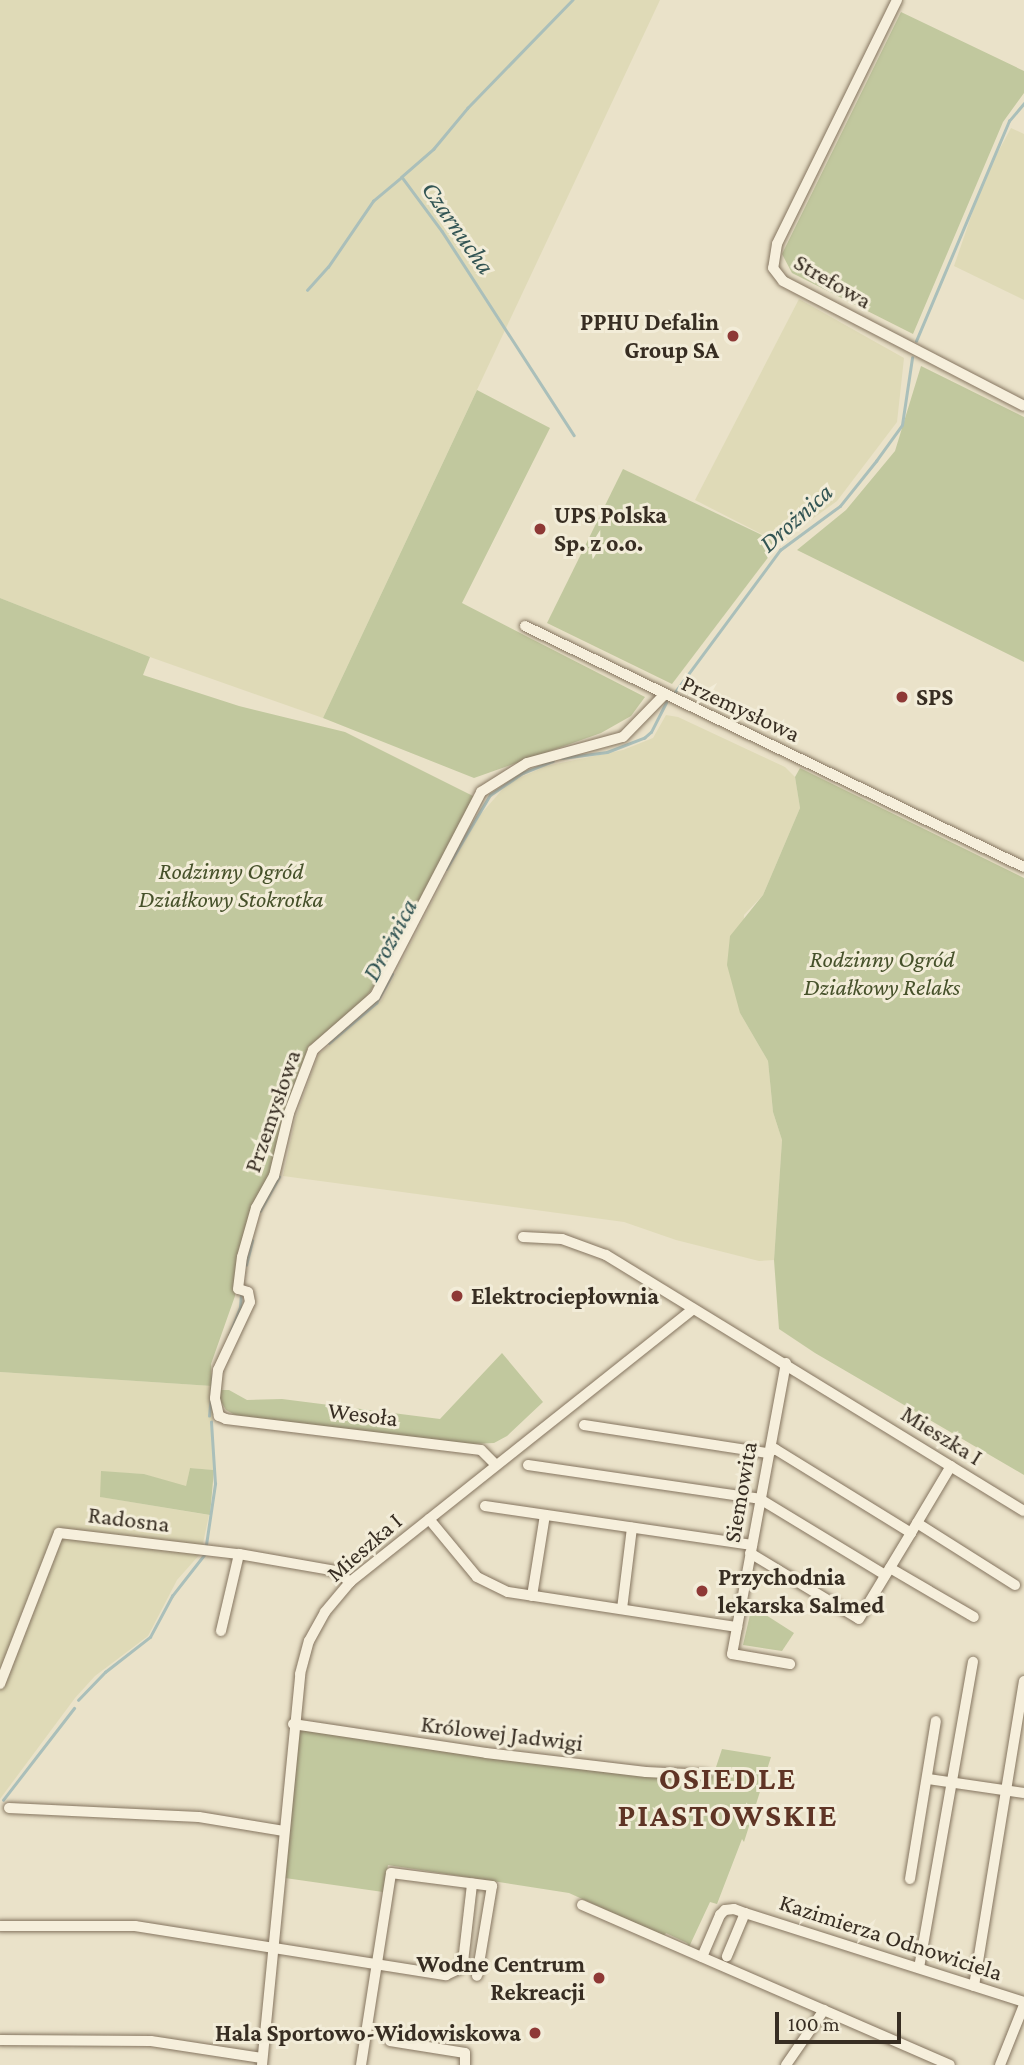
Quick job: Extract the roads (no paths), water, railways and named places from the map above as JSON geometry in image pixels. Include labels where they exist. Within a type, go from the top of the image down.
[{"type":"street","name":"Strefowa","points":[[897,0],[778,244],[773,268],[782,281],[1024,407]]},
{"type":"street","points":[[525,626],[664,695]]},
{"type":"street","name":"Przemysłowa","points":[[219,1416],[215,1398],[218,1370],[250,1302],[248,1292],[238,1289],[242,1257],[256,1208],[274,1176],[289,1113],[313,1050],[375,996],[481,792],[527,762],[623,737],[636,727],[664,695],[1024,867]]},
{"type":"street","name":"Mieszka I","points":[[523,1237],[562,1239],[584,1244],[786,1363],[1024,1511]]},
{"type":"street","name":"Mieszka I","points":[[262,2062],[300,1674],[309,1641],[325,1612],[350,1582],[694,1309]]},
{"type":"street","name":"Siemowita","points":[[786,1363],[732,1654],[790,1664]]},
{"type":"street","name":"Wesoła","points":[[219,1416],[236,1421],[481,1450],[496,1465]]},
{"type":"street","points":[[584,1426],[768,1453],[775,1449],[911,1533]]},
{"type":"street","points":[[528,1465],[760,1499],[974,1617]]},
{"type":"street","points":[[485,1506],[751,1549],[859,1619],[951,1466]]},
{"type":"street","points":[[532,1596],[545,1515]]},
{"type":"street","points":[[429,1519],[477,1577],[508,1592],[737,1627]]},
{"type":"street","points":[[917,1523],[1015,1585]]},
{"type":"street","points":[[622,1609],[632,1528]]},
{"type":"street","name":"Radosna","points":[[0,1684],[59,1532],[239,1554],[336,1571],[350,1582]]},
{"type":"street","points":[[221,1631],[239,1554]]},
{"type":"street","points":[[919,1968],[973,1662]]},
{"type":"street","points":[[974,1986],[1024,1681]]},
{"type":"street","points":[[910,1879],[936,1721]]},
{"type":"street","name":"Królowej Jadwigi","points":[[293,1724],[498,1755],[646,1772],[706,1775]]},
{"type":"street","points":[[928,1779],[1024,1793]]},
{"type":"street","points":[[9,1808],[199,1817],[284,1831]]},
{"type":"street","points":[[361,2065],[391,1873],[492,1886],[477,1976]]},
{"type":"street","points":[[0,1926],[135,1926],[446,1975],[459,1969],[472,1884]]},
{"type":"street","points":[[582,1905],[950,2065]]},
{"type":"street","points":[[702,1957],[725,1910],[745,1913],[727,1956]]},
{"type":"street","name":"Kazimierza Odnowiciela","points":[[745,1913],[1024,2004]]},
{"type":"street","points":[[1000,2065],[1024,2004]]},
{"type":"street","points":[[786,2065],[824,2010]]},
{"type":"street","points":[[0,2040],[151,2041],[262,2062]]},
{"type":"street","points":[[390,2041],[465,2053],[466,2065]]},
{"type":"waterway","name":"Czarnucha","points":[[573,0],[468,108],[434,149],[402,177],[442,231],[574,435]]},
{"type":"waterway","name":"Drożnica","points":[[916,341],[1009,121],[1024,103]]},
{"type":"waterway","points":[[307,290],[328,267],[373,201],[400,178]]},
{"type":"waterway","name":"Drożnica","points":[[675,692],[780,550],[840,506],[902,425],[912,358]]},
{"type":"waterway","name":"Drożnica","points":[[562,758],[607,752],[644,738],[651,732],[666,703]]},
{"type":"waterway","name":"Drożnica","points":[[446,869],[490,795],[523,773],[553,761]]},
{"type":"waterway","name":"Drożnica","points":[[329,1043],[376,1003],[392,974]]},
{"type":"waterway","name":"Drożnica","points":[[260,1211],[279,1177]]},
{"type":"waterway","name":"Drożnica","points":[[246,1265],[252,1241]]},
{"type":"waterway","name":"Drożnica","points":[[229,1336],[240,1308],[241,1293]]},
{"type":"waterway","name":"Drożnica","points":[[209,1416],[213,1374]]},
{"type":"waterway","name":"Drożnica","points":[[206,1545],[215,1484],[211,1422]]},
{"type":"waterway","name":"Drożnica","points":[[78,1700],[105,1672],[150,1637],[172,1596],[204,1555]]},
{"type":"waterway","name":"Drożnica","points":[[3,1800],[74,1708]]},
{"type":"place","name":"PPHU Defalin Group SA","points":[[733,336]]},
{"type":"place","name":"UPS Polska Sp. z o.o.","points":[[540,529]]},
{"type":"place","name":"SPS","points":[[902,697]]},
{"type":"place","name":"Elektrociepłownia","points":[[457,1296]]},
{"type":"place","name":"Przychodnia lekarska Salmed","points":[[702,1591]]},
{"type":"place","name":"Wodne Centrum Rekreacji","points":[[599,1978]]},
{"type":"place","name":"Hala Sportowo-Widowiskowa","points":[[535,2033]]},
{"type":"district","name":"OSIEDLE PIASTOWSKIE","points":[[728,1798]]},
{"type":"park label","name":"Rodzinny Ogród Działkowy Stokrotka","points":[[231,885]]},
{"type":"park label","name":"Rodzinny Ogród Działkowy Relaks","points":[[882,973]]}]
